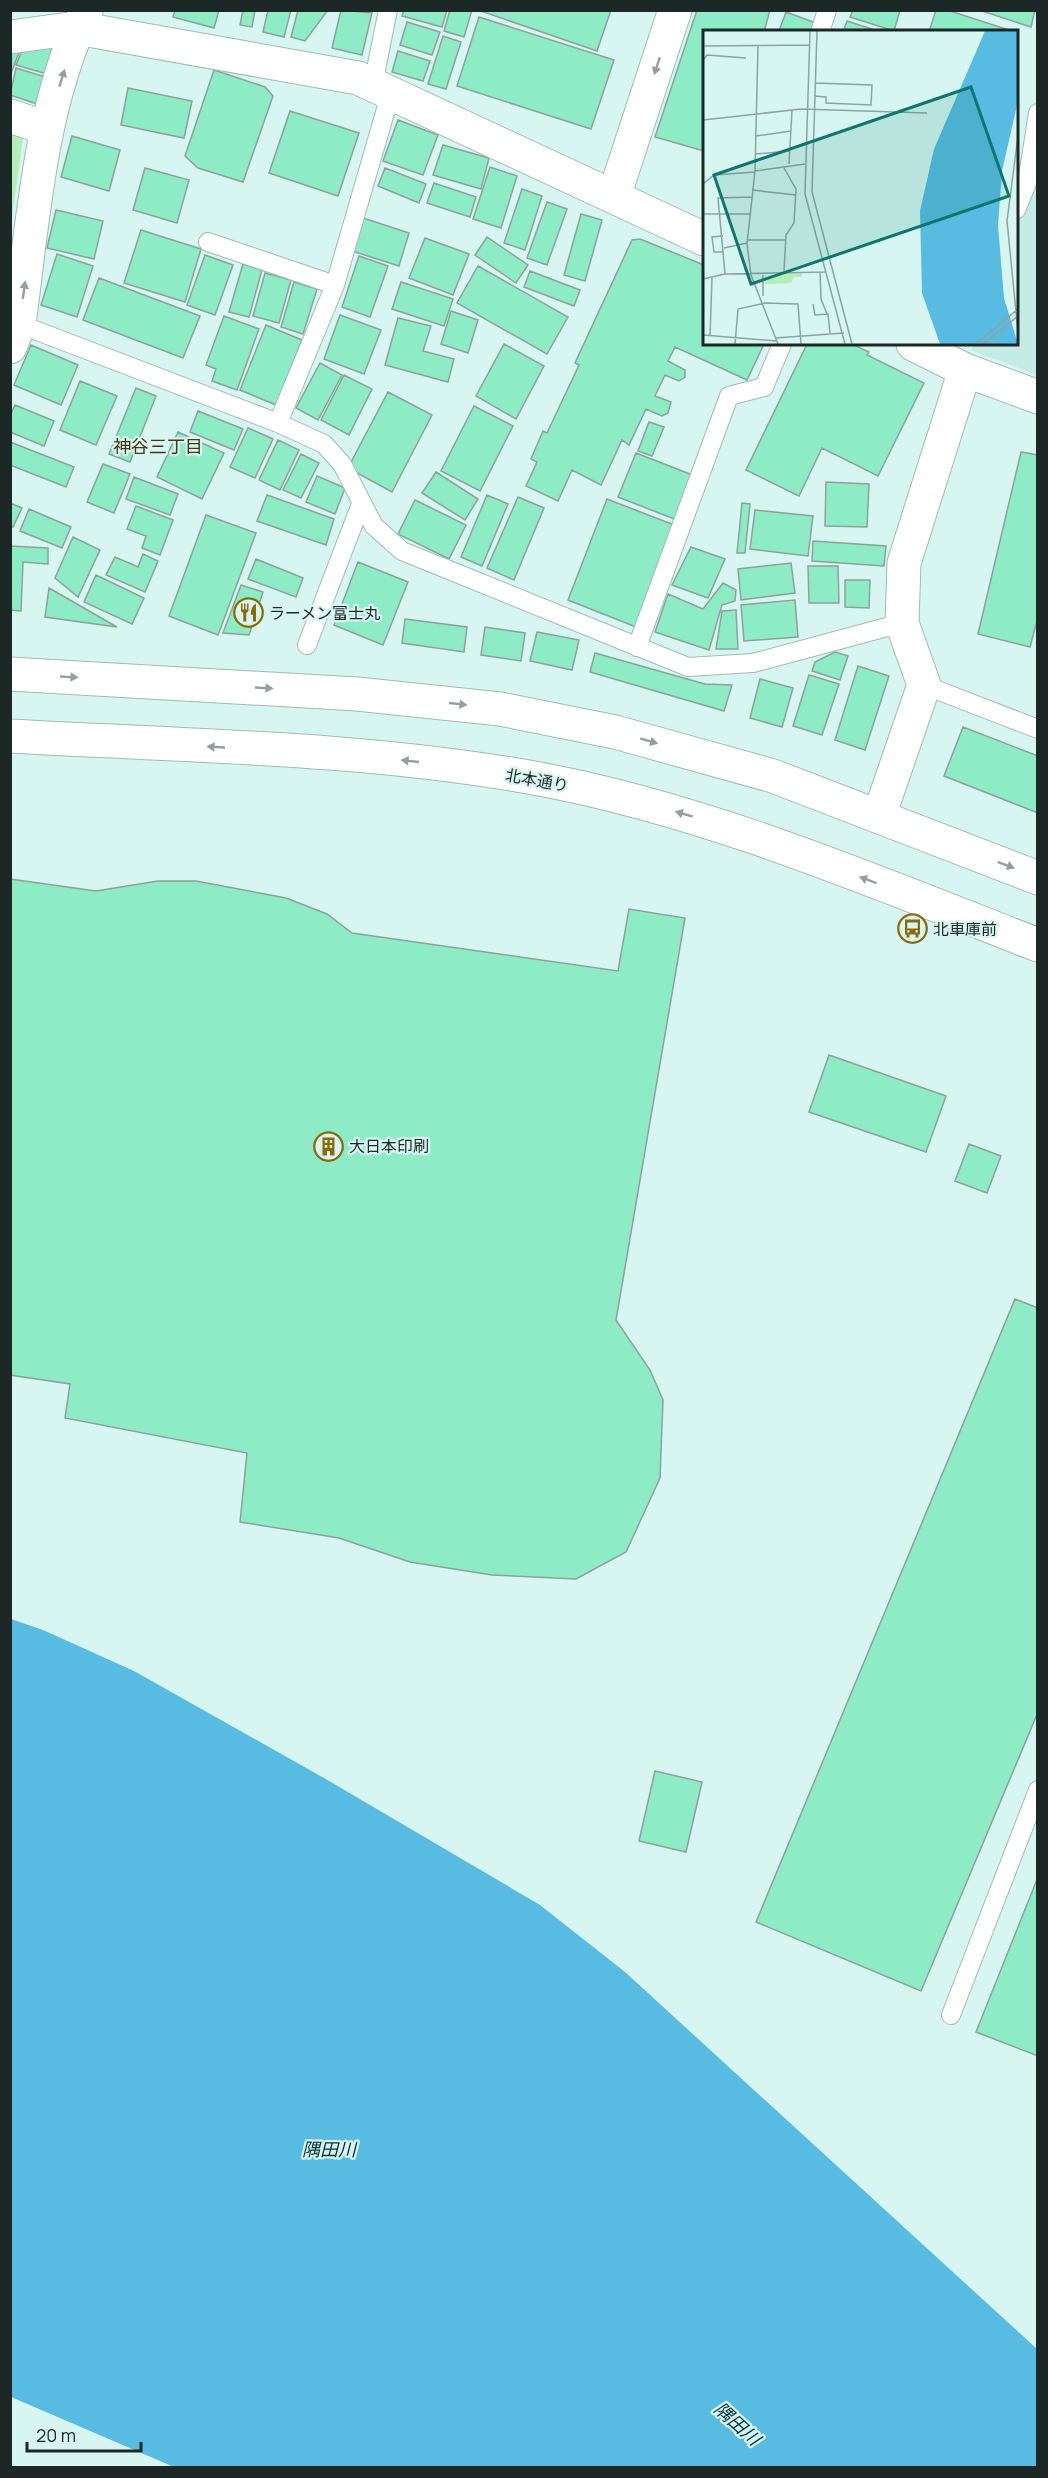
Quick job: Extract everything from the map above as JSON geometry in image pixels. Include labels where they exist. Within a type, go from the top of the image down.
[{"type":"main road","points":[[614,196],[675,10]]},
{"type":"main road","points":[[15,335],[46,128],[82,19]]},
{"type":"main road","points":[[10,37],[82,19],[358,78],[703,238]]},
{"type":"main road","points":[[10,116],[46,128]]},
{"type":"main road","points":[[916,345],[960,359],[1038,397]]},
{"type":"main road","points":[[879,816],[924,685],[902,623],[904,563],[960,359]]},
{"type":"main road","points":[[10,674],[357,694],[500,709],[615,732],[773,776],[1038,878]]},
{"type":"main road","name":"北本通り","points":[[10,736],[348,755],[534,778],[614,795],[697,818],[1038,945]]},
{"type":"lane","points":[[278,423],[335,285],[382,88],[388,10]]},
{"type":"lane","points":[[821,30],[827,10]]},
{"type":"lane","points":[[1018,207],[1027,183],[1038,113]]},
{"type":"lane","points":[[207,242],[335,285]]},
{"type":"lane","points":[[15,335],[278,423],[324,444],[342,464],[374,526],[402,551],[688,667],[753,663],[902,623]]},
{"type":"lane","points":[[637,647],[729,396],[764,387],[782,345]]},
{"type":"lane","points":[[307,645],[361,504]]},
{"type":"lane","points":[[924,685],[1037,724]]},
{"type":"lane","points":[[951,2015],[1038,1790]]},
{"type":"shaded area","points":[[1037,171],[1037,375],[971,350],[974,345],[1018,345],[1018,225]]},
{"type":"green space","points":[[11,133],[23,138],[11,224]]},
{"type":"water","name":"隅田川","points":[[11,1619],[43,1630],[134,1671],[324,1778],[540,1905],[625,1972],[1037,2349],[1037,2467],[174,2467],[11,2397]]},
{"type":"building","points":[[175,10],[219,10],[214,28],[173,17]]},
{"type":"building","points":[[243,10],[255,10],[252,27],[240,25]]},
{"type":"building","points":[[268,10],[291,10],[284,37],[263,32]]},
{"type":"building","points":[[298,10],[328,10],[305,41],[291,37]]},
{"type":"building","points":[[341,10],[372,13],[362,55],[332,48]]},
{"type":"building","points":[[404,10],[447,10],[442,27],[402,16]]},
{"type":"building","points":[[450,10],[472,10],[464,37],[444,31]]},
{"type":"building","points":[[478,10],[611,10],[597,51]]},
{"type":"building","points":[[697,10],[770,10],[765,30],[703,30],[703,151],[655,137]]},
{"type":"building","points":[[853,10],[900,10],[894,30],[850,17]]},
{"type":"building","points":[[936,10],[947,10],[1006,29],[1006,30],[930,30]]},
{"type":"building","points":[[979,10],[1035,10],[1031,27]]},
{"type":"building","points":[[786,12],[816,23],[814,30],[779,30]]},
{"type":"building","points":[[479,17],[614,60],[591,129],[457,86]]},
{"type":"building","points":[[847,21],[875,30],[844,30]]},
{"type":"building","points":[[407,22],[440,32],[432,55],[400,45]]},
{"type":"building","points":[[443,36],[461,42],[446,89],[428,84]]},
{"type":"building","points":[[24,46],[58,48],[47,74],[16,65]]},
{"type":"building","points":[[10,50],[20,50],[10,76]]},
{"type":"building","points":[[398,51],[430,61],[423,81],[392,72]]},
{"type":"building","points":[[16,68],[49,78],[40,105],[10,95]]},
{"type":"building","points":[[214,70],[265,87],[273,96],[243,182],[198,168],[185,156]]},
{"type":"building","points":[[128,88],[192,101],[184,138],[121,125]]},
{"type":"building","points":[[290,111],[359,133],[338,196],[269,173]]},
{"type":"building","points":[[398,120],[438,135],[423,175],[383,161]]},
{"type":"building","points":[[72,136],[120,150],[109,191],[61,177]]},
{"type":"building","points":[[443,145],[489,158],[481,189],[433,175]]},
{"type":"building","points":[[490,167],[517,176],[501,228],[473,219]]},
{"type":"building","points":[[145,168],[189,180],[177,223],[133,210]]},
{"type":"building","points":[[385,168],[426,184],[419,203],[378,186]]},
{"type":"building","points":[[434,183],[476,197],[470,217],[427,203]]},
{"type":"building","points":[[522,189],[542,196],[525,250],[504,243]]},
{"type":"building","points":[[547,202],[567,209],[547,265],[527,258]]},
{"type":"building","points":[[56,210],[103,221],[94,259],[47,248]]},
{"type":"building","points":[[581,214],[602,220],[585,281],[564,275]]},
{"type":"building","points":[[363,218],[409,233],[399,266],[352,251]]},
{"type":"building","points":[[141,230],[201,249],[185,302],[124,283]]},
{"type":"building","points":[[487,237],[528,265],[516,283],[475,255]]},
{"type":"building","points":[[425,238],[469,254],[453,295],[409,278]]},
{"type":"building","points":[[640,239],[703,265],[703,345],[764,345],[747,380],[675,347],[668,361],[685,370],[685,377],[679,381],[665,375],[655,396],[671,402],[668,413],[662,416],[646,409],[629,445],[622,440],[601,485],[572,470],[558,501],[526,486],[537,462],[531,459],[543,431],[547,433],[579,365],[575,363],[632,240]]},
{"type":"building","points":[[57,254],[93,266],[77,317],[41,305]]},
{"type":"building","points":[[205,255],[233,265],[215,315],[187,305]]},
{"type":"building","points":[[359,256],[388,266],[370,317],[342,307]]},
{"type":"building","points":[[243,264],[262,270],[249,317],[229,312]]},
{"type":"building","points":[[478,266],[568,317],[547,354],[457,303]]},
{"type":"building","points":[[530,271],[580,290],[574,306],[524,287]]},
{"type":"building","points":[[265,273],[291,280],[279,323],[253,316]]},
{"type":"building","points":[[99,278],[200,316],[183,358],[83,320]]},
{"type":"building","points":[[294,282],[317,289],[303,334],[281,327]]},
{"type":"building","points":[[401,282],[453,299],[444,326],[392,309]]},
{"type":"building","points":[[451,311],[478,320],[468,353],[441,344]]},
{"type":"building","points":[[340,315],[381,330],[364,374],[324,359]]},
{"type":"building","points":[[224,316],[259,329],[237,390],[212,381],[216,369],[206,365]]},
{"type":"building","points":[[398,318],[431,326],[423,351],[454,359],[448,382],[385,365]]},
{"type":"building","points":[[266,325],[302,340],[276,405],[240,390]]},
{"type":"building","points":[[504,344],[544,366],[516,419],[476,396]]},
{"type":"building","points":[[31,345],[78,365],[61,405],[14,385]]},
{"type":"building","points":[[807,345],[854,345],[869,352],[867,355],[924,383],[878,476],[822,448],[799,496],[746,470]]},
{"type":"building","points":[[320,363],[342,375],[318,420],[296,408]]},
{"type":"building","points":[[344,375],[372,389],[349,435],[321,420]]},
{"type":"building","points":[[80,381],[117,396],[96,445],[60,430]]},
{"type":"building","points":[[136,388],[156,396],[130,462],[109,454]]},
{"type":"building","points":[[388,392],[432,415],[392,492],[348,468]]},
{"type":"building","points":[[15,405],[54,421],[44,446],[10,432],[10,416]]},
{"type":"building","points":[[474,406],[513,426],[480,491],[441,471]]},
{"type":"building","points":[[198,411],[243,429],[234,450],[190,432]]},
{"type":"building","points":[[649,422],[664,427],[652,456],[638,451]]},
{"type":"building","points":[[248,428],[273,439],[255,478],[230,467]]},
{"type":"building","points":[[178,432],[224,453],[202,499],[157,477]]},
{"type":"building","points":[[278,440],[299,450],[280,490],[259,480]]},
{"type":"building","points":[[10,442],[74,467],[66,487],[10,465]]},
{"type":"building","points":[[1021,452],[1038,455],[1038,617],[1030,647],[978,634]]},
{"type":"building","points":[[636,453],[695,476],[677,520],[618,497]]},
{"type":"building","points":[[301,454],[319,463],[301,498],[283,490]]},
{"type":"building","points":[[103,464],[130,474],[114,513],[87,502]]},
{"type":"building","points":[[436,472],[478,499],[465,520],[422,493]]},
{"type":"building","points":[[317,476],[345,488],[335,514],[306,502]]},
{"type":"building","points":[[134,477],[178,494],[170,515],[126,499]]},
{"type":"building","points":[[826,482],[869,484],[867,527],[825,526]]},
{"type":"building","points":[[267,495],[334,519],[326,545],[257,521]]},
{"type":"building","points":[[487,495],[508,504],[482,566],[461,557]]},
{"type":"building","points":[[518,497],[544,508],[514,580],[487,568]]},
{"type":"building","points":[[607,499],[674,525],[636,627],[568,600]]},
{"type":"building","points":[[415,500],[466,525],[449,559],[398,534]]},
{"type":"building","points":[[10,503],[22,508],[13,527],[10,526]]},
{"type":"building","points":[[742,503],[750,504],[745,553],[737,553]]},
{"type":"building","points":[[136,506],[173,520],[160,555],[142,548],[146,536],[127,529]]},
{"type":"building","points":[[29,509],[71,527],[62,548],[20,531]]},
{"type":"building","points":[[755,510],[813,516],[808,556],[750,549]]},
{"type":"building","points":[[206,515],[256,533],[218,635],[169,616]]},
{"type":"building","points":[[73,537],[100,550],[78,597],[55,578]]},
{"type":"building","points":[[813,541],[886,546],[884,566],[812,561]]},
{"type":"building","points":[[10,546],[48,548],[48,564],[23,562],[21,611],[10,610]]},
{"type":"building","points":[[691,547],[725,559],[708,598],[672,585]]},
{"type":"building","points":[[143,554],[158,561],[145,592],[106,575],[115,557],[138,567]]},
{"type":"building","points":[[256,559],[303,578],[296,597],[248,579]]},
{"type":"building","points":[[358,562],[408,582],[383,645],[334,625]]},
{"type":"building","points":[[791,563],[795,593],[741,600],[738,569]]},
{"type":"building","points":[[808,566],[838,566],[839,603],[809,603]]},
{"type":"building","points":[[96,575],[144,598],[132,624],[84,602]]},
{"type":"building","points":[[845,580],[870,580],[869,608],[845,607]]},
{"type":"building","points":[[723,583],[736,590],[735,601],[722,605],[709,650],[655,632],[668,594],[703,609]]},
{"type":"building","points":[[241,585],[263,592],[249,635],[223,633]]},
{"type":"building","points":[[49,588],[117,627],[45,617]]},
{"type":"building","points":[[795,600],[798,637],[744,641],[741,605]]},
{"type":"building","points":[[736,610],[738,649],[716,649],[722,611]]},
{"type":"building","points":[[405,619],[467,627],[464,652],[402,643]]},
{"type":"building","points":[[485,627],[525,633],[521,661],[481,655]]},
{"type":"building","points":[[537,632],[579,640],[572,670],[530,661]]},
{"type":"building","points":[[835,652],[848,656],[840,680],[812,671],[815,662]]},
{"type":"building","points":[[595,653],[705,684],[732,685],[724,711],[590,672]]},
{"type":"building","points":[[858,666],[889,676],[865,750],[835,740]]},
{"type":"building","points":[[809,675],[839,684],[822,735],[793,726]]},
{"type":"building","points":[[760,679],[793,688],[782,727],[750,718]]},
{"type":"building","points":[[963,727],[1038,756],[1038,813],[944,776]]},
{"type":"building","name":"大日本印刷","points":[[10,879],[96,891],[158,881],[196,881],[286,898],[327,914],[352,933],[618,971],[629,909],[685,918],[616,1320],[650,1370],[663,1400],[660,1478],[626,1552],[576,1579],[492,1575],[410,1562],[339,1538],[240,1522],[247,1453],[65,1418],[70,1384],[10,1375]]},
{"type":"building","points":[[829,1055],[946,1096],[926,1152],[809,1112]]},
{"type":"building","points":[[969,1144],[1001,1156],[987,1193],[955,1181]]},
{"type":"building","points":[[1015,1299],[1038,1308],[1038,1712],[921,1991],[756,1922]]},
{"type":"building","points":[[655,1771],[702,1782],[686,1852],[639,1841]]},
{"type":"building","points":[[1038,1877],[1038,2056],[976,2032]]},
{"type":"place","name":"ラーメン富士丸","points":[[248,613]]},
{"type":"place","name":"北車庫前","points":[[912,929]]},
{"type":"place","name":"大日本印刷","points":[[328,1146]]},
{"type":"district","name":"神谷三丁目","points":[[158,447]]}]
